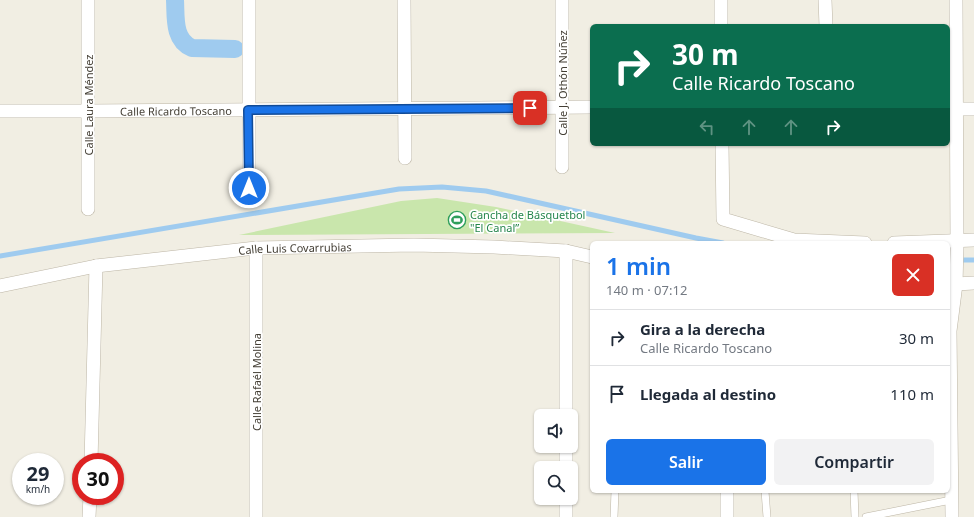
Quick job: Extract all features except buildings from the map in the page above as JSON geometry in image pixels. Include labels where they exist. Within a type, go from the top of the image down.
[{"type":"street","name":"Calle Laura Méndez","points":[[88,0],[88,209]]},
{"type":"street","points":[[249,0],[249,188]]},
{"type":"street","points":[[404,0],[405,158]]},
{"type":"street","name":"Calle J. Othón Núñez","points":[[562,0],[562,167]]},
{"type":"street","points":[[721,0],[721,24]]},
{"type":"street","points":[[825,0],[826,24]]},
{"type":"street","points":[[950,324],[956,280],[957,243],[952,109],[956,0]]},
{"type":"street","name":"Calle Ricardo Toscano","points":[[0,111],[89,112],[590,107]]},
{"type":"street","points":[[952,109],[974,109]]},
{"type":"street","points":[[722,146],[723,219],[794,240],[818,241]]},
{"type":"street","points":[[950,243],[974,240]]},
{"type":"street","name":"Calle Luis Covarrubias","points":[[0,286],[96,266],[256,248],[414,246],[494,247],[566,252],[590,257]]},
{"type":"street","name":"Calle Rafaél Molina","points":[[256,248],[256,517]]},
{"type":"street","points":[[566,252],[566,409]]},
{"type":"street","points":[[91,453],[96,266]]},
{"type":"street","points":[[956,280],[974,283]]},
{"type":"street","points":[[950,416],[952,517]]},
{"type":"street","points":[[727,493],[727,517]]},
{"type":"street","points":[[90,505],[90,517]]},
{"type":"street","points":[[566,505],[566,517]]},
{"type":"lane","points":[[614,517],[615,493]]},
{"type":"lane","points":[[765,493],[767,517]]},
{"type":"lane","points":[[854,493],[855,517]]},
{"type":"lane","points":[[866,517],[951,500]]},
{"type":"green space","points":[[437,198],[496,207],[615,233],[239,235],[401,201]]},
{"type":"waterway","points":[[175,0],[176,21],[181,40],[192,48],[235,49]]},
{"type":"waterway","points":[[0,256],[399,189],[442,187],[486,191],[712,241]]},
{"type":"waterway","points":[[950,260],[974,260]]},
{"type":"place","name":"Cancha de Básquetbol \"El Canal”","points":[[457,220]]},
{"type":"route","points":[[249,188],[248,110],[530,108]]}]
